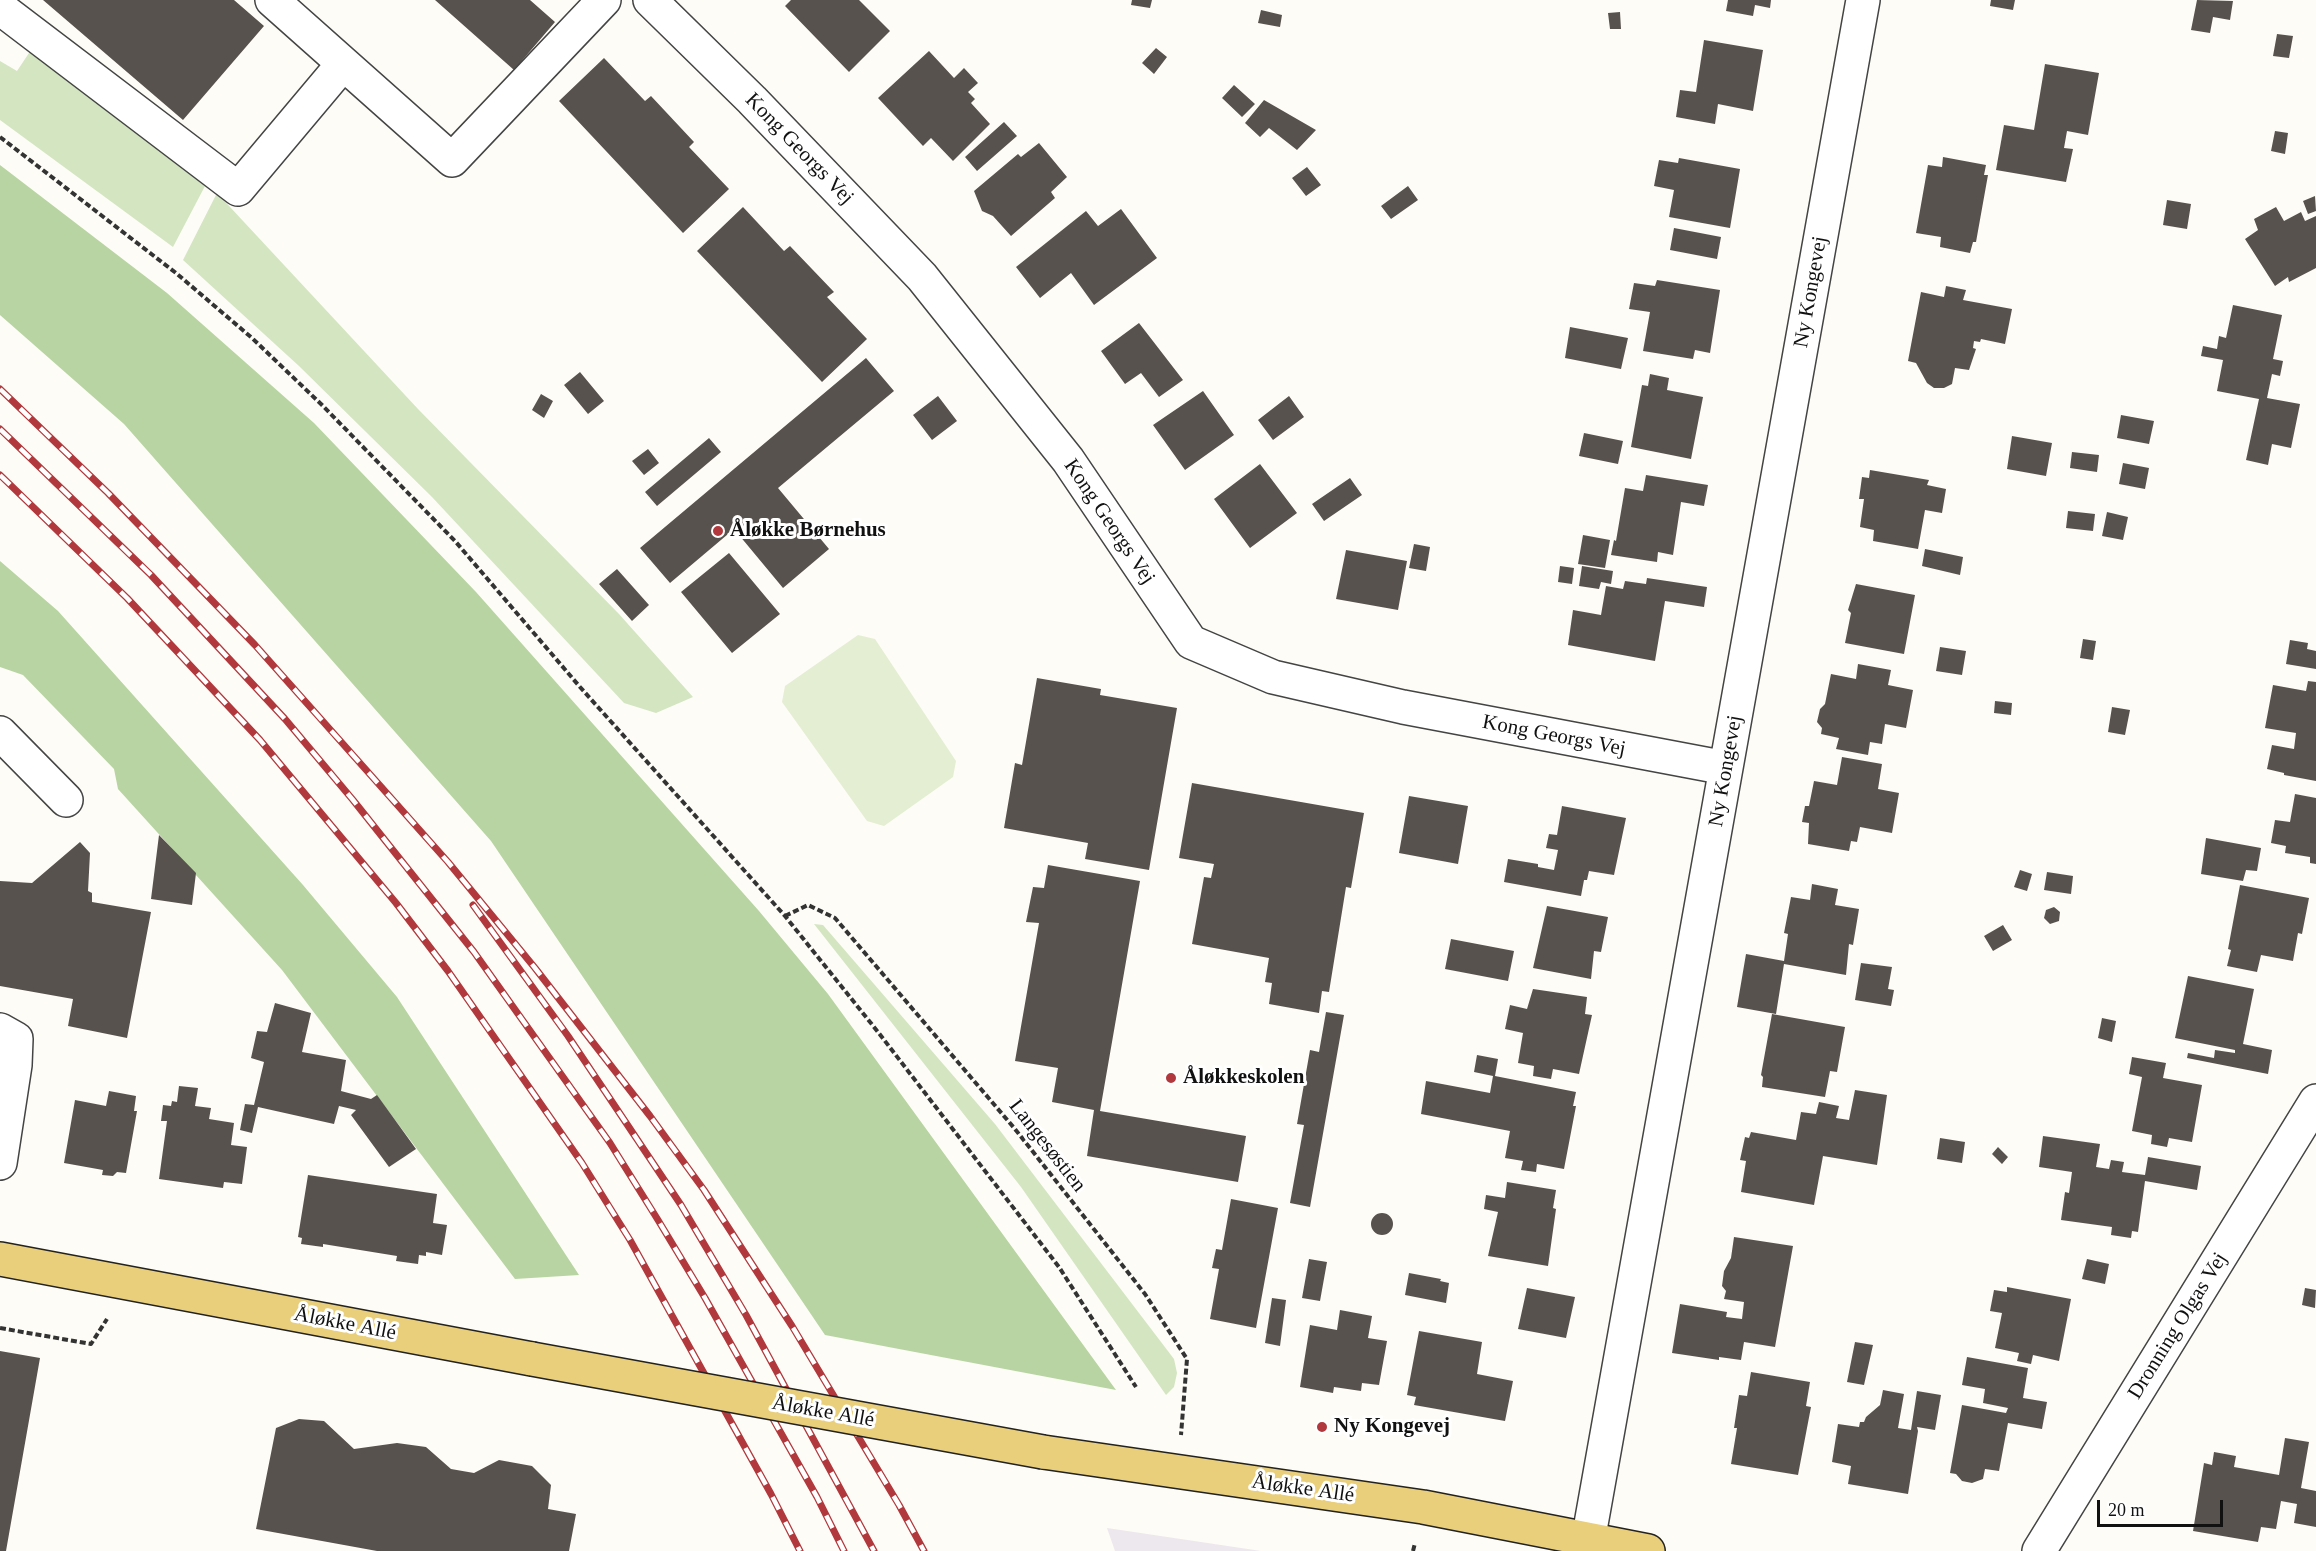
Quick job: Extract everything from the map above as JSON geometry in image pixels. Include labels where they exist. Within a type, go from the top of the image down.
[{"type":"main road","name":"Åløkke Allé","points":[[0,1259],[1042,1452],[1423,1507],[1648,1551]]},
{"type":"street","points":[[272,0],[452,160],[604,0]]},
{"type":"street","name":"Kong Georgs Vej","points":[[650,0],[752,99],[922,278],[1068,460],[1191,642],[1273,677],[1403,707],[1726,768]]},
{"type":"street","name":"Ny Kongevej","points":[[1588,1541],[1863,0]]},
{"type":"street","points":[[0,8],[238,189],[343,64]]},
{"type":"street","points":[[0,733],[66,800]]},
{"type":"street","points":[[0,1030],[16,1039],[15,1065],[0,1163]]},
{"type":"street","name":"Dronning Olgas Vej","points":[[2039,1551],[2316,1101]]},
{"type":"path","points":[[0,137],[176,273],[252,338],[322,405],[455,541],[580,687],[784,916],[878,1032],[1059,1268],[1136,1387]]},
{"type":"path","name":"Langesøstien","points":[[784,916],[808,905],[835,918],[1015,1128],[1145,1294],[1187,1359],[1178,1471]]},
{"type":"path","points":[[0,1328],[91,1344],[129,1283]]},
{"type":"shaded area","points":[[1107,1528],[1261,1551],[1115,1551]]},
{"type":"green space","points":[[31,50],[205,186],[173,247],[0,120],[0,61],[17,71]]},
{"type":"green space","points":[[0,165],[167,293],[314,423],[476,592],[759,911],[828,994],[1116,1390],[825,1335],[491,841],[124,424],[0,315]]},
{"type":"green space","points":[[217,193],[418,409],[619,614],[693,697],[656,713],[624,703],[432,497],[299,366],[183,260]]},
{"type":"green space","points":[[0,561],[58,611],[303,885],[397,997],[579,1275],[515,1279],[282,970],[118,789],[114,769],[23,675],[0,667]]},
{"type":"green space","points":[[858,635],[875,639],[956,761],[953,777],[884,826],[867,821],[782,702],[785,686]]},
{"type":"green space","points":[[814,924],[823,925],[995,1124],[1174,1359],[1177,1373],[1174,1387],[1166,1395],[1021,1187]]},
{"type":"building","points":[[43,0],[234,0],[264,26],[183,120]]},
{"type":"building","points":[[435,0],[530,0],[555,22],[514,70]]},
{"type":"building","points":[[791,0],[859,0],[890,31],[849,72],[785,6]]},
{"type":"building","points":[[1132,0],[1152,0],[1150,8],[1131,5]]},
{"type":"building","points":[[1728,0],[1771,0],[1770,8],[1755,5],[1753,16],[1726,11]]},
{"type":"building","points":[[1991,0],[2015,0],[2013,10],[1990,6]]},
{"type":"building","points":[[2197,0],[2233,1],[2230,20],[2213,17],[2210,33],[2191,30]]},
{"type":"building","points":[[1261,10],[1282,15],[1280,27],[1258,23]]},
{"type":"building","points":[[1620,12],[1621,29],[1610,29],[1608,13]]},
{"type":"building","points":[[2277,34],[2293,36],[2289,58],[2273,56]]},
{"type":"building","points":[[1704,40],[1763,50],[1753,111],[1718,104],[1715,124],[1676,117],[1680,90],[1696,92]]},
{"type":"building","points":[[1156,48],[1167,57],[1154,74],[1142,63]]},
{"type":"building","points":[[929,51],[954,78],[964,68],[978,83],[968,92],[975,99],[971,103],[990,124],[953,161],[931,138],[923,146],[878,98]]},
{"type":"building","points":[[604,58],[645,101],[651,96],[694,142],[689,147],[729,189],[683,233],[559,101]]},
{"type":"building","points":[[2045,64],[2099,73],[2088,135],[2067,131],[2064,148],[2073,149],[2066,182],[1996,170],[2004,125],[2034,130]]},
{"type":"building","points":[[1234,85],[1255,104],[1242,117],[1222,98]]},
{"type":"building","points":[[1264,100],[1316,130],[1297,150],[1269,128],[1260,137],[1245,123]]},
{"type":"building","points":[[1004,122],[1017,136],[977,171],[965,157]]},
{"type":"building","points":[[2275,131],[2288,133],[2285,154],[2271,151]]},
{"type":"building","points":[[1039,143],[1067,177],[1051,192],[1055,198],[1011,236],[993,216],[982,211],[974,191],[1018,154],[1021,157]]},
{"type":"building","points":[[1943,157],[1986,165],[1984,175],[1988,175],[1976,242],[1973,242],[1970,253],[1940,247],[1941,237],[1916,233],[1928,165],[1942,167]]},
{"type":"building","points":[[1679,158],[1740,169],[1730,228],[1669,217],[1674,190],[1654,186],[1659,160],[1678,163]]},
{"type":"building","points":[[1307,167],[1321,185],[1306,196],[1292,178]]},
{"type":"building","points":[[1408,186],[1418,200],[1391,219],[1381,206]]},
{"type":"building","points":[[2315,196],[2316,211],[2308,214],[2303,201]]},
{"type":"building","points":[[2167,200],[2191,204],[2187,229],[2163,225]]},
{"type":"building","points":[[743,207],[784,251],[790,246],[834,292],[827,297],[867,339],[822,382],[697,251]]},
{"type":"building","points":[[2276,207],[2284,221],[2301,212],[2305,221],[2316,216],[2316,268],[2289,282],[2288,277],[2275,286],[2245,239],[2258,230],[2254,219]]},
{"type":"building","points":[[1121,209],[1157,258],[1094,305],[1071,273],[1040,298],[1016,267],[1086,211],[1098,226]]},
{"type":"building","points":[[1674,228],[1721,237],[1717,259],[1670,250]]},
{"type":"building","points":[[1657,280],[1720,290],[1710,353],[1695,350],[1693,359],[1643,351],[1650,312],[1629,309],[1634,283],[1655,286]]},
{"type":"building","points":[[1946,286],[1966,290],[1963,300],[2012,309],[2005,344],[1981,339],[1980,342],[1974,341],[1973,348],[1976,349],[1969,370],[1955,368],[1952,384],[1944,388],[1934,388],[1927,383],[1916,363],[1908,361],[1921,292],[1944,297]]},
{"type":"building","points":[[2233,305],[2282,315],[2273,359],[2283,361],[2280,376],[2272,374],[2267,398],[2300,404],[2291,448],[2272,444],[2268,465],[2246,460],[2259,399],[2217,391],[2223,360],[2201,356],[2203,346],[2217,349],[2219,336],[2226,338]]},
{"type":"building","points":[[1139,323],[1183,380],[1159,397],[1141,373],[1125,384],[1101,351]]},
{"type":"building","points":[[1570,327],[1628,338],[1621,369],[1565,358]]},
{"type":"building","points":[[866,358],[894,391],[778,488],[829,549],[783,588],[734,529],[670,583],[640,548]]},
{"type":"building","points":[[580,372],[604,401],[588,414],[564,385]]},
{"type":"building","points":[[1650,374],[1669,378],[1667,390],[1703,397],[1691,459],[1631,447],[1642,385],[1648,386]]},
{"type":"building","points":[[1203,391],[1234,435],[1185,470],[1153,425]]},
{"type":"building","points":[[541,394],[553,401],[544,418],[532,410]]},
{"type":"building","points":[[938,396],[957,421],[932,440],[913,415]]},
{"type":"building","points":[[1289,396],[1304,417],[1273,440],[1258,420]]},
{"type":"building","points":[[2121,415],[2154,421],[2149,444],[2117,438]]},
{"type":"building","points":[[1584,433],[1623,441],[1618,464],[1579,456]]},
{"type":"building","points":[[2012,436],[2052,443],[2046,476],[2007,469]]},
{"type":"building","points":[[709,438],[721,452],[657,506],[645,492]]},
{"type":"building","points":[[648,449],[659,463],[644,475],[632,461]]},
{"type":"building","points":[[2072,452],[2099,455],[2097,472],[2070,468]]},
{"type":"building","points":[[2123,463],[2149,468],[2145,489],[2119,484]]},
{"type":"building","points":[[1260,464],[1297,513],[1250,548],[1214,499]]},
{"type":"building","points":[[1870,470],[1929,480],[1927,485],[1946,489],[1942,513],[1925,510],[1918,549],[1873,541],[1874,530],[1860,527],[1864,499],[1859,499],[1862,477],[1869,478]]},
{"type":"building","points":[[1646,475],[1708,485],[1704,506],[1681,502],[1673,555],[1658,552],[1657,562],[1611,555],[1614,540],[1616,541],[1625,488],[1643,491]]},
{"type":"building","points":[[1350,478],[1362,495],[1324,521],[1312,504]]},
{"type":"building","points":[[2068,511],[2095,514],[2093,531],[2066,528]]},
{"type":"building","points":[[2107,512],[2128,517],[2123,540],[2102,536]]},
{"type":"building","points":[[1583,535],[1610,540],[1605,568],[1578,564]]},
{"type":"building","points":[[1414,544],[1430,547],[1426,571],[1409,568]]},
{"type":"building","points":[[1925,549],[1963,557],[1960,575],[1922,566]]},
{"type":"building","points":[[1346,550],[1407,561],[1398,610],[1336,599]]},
{"type":"building","points":[[729,553],[780,614],[732,653],[681,592]]},
{"type":"building","points":[[1560,566],[1574,568],[1572,584],[1558,582]]},
{"type":"building","points":[[1582,566],[1613,571],[1611,584],[1601,582],[1599,589],[1579,586]]},
{"type":"building","points":[[617,569],[649,605],[632,621],[599,584]]},
{"type":"building","points":[[1647,578],[1707,587],[1704,607],[1665,601],[1655,661],[1568,645],[1573,610],[1601,615],[1606,586],[1623,589],[1625,581],[1646,584]]},
{"type":"building","points":[[1856,584],[1915,595],[1904,654],[1845,643],[1851,613],[1848,610]]},
{"type":"building","points":[[2083,639],[2096,641],[2093,660],[2080,658]]},
{"type":"building","points":[[2290,640],[2308,643],[2307,649],[2316,651],[2316,669],[2286,664]]},
{"type":"building","points":[[1940,647],[1966,651],[1962,675],[1936,671]]},
{"type":"building","points":[[1858,664],[1891,670],[1888,685],[1913,690],[1906,728],[1885,724],[1882,744],[1870,742],[1868,755],[1836,749],[1839,738],[1821,734],[1822,728],[1817,722],[1820,709],[1825,704],[1831,674],[1856,679]]},
{"type":"building","points":[[1037,678],[1101,689],[1100,695],[1177,708],[1149,870],[1085,859],[1088,843],[1004,828],[1015,763],[1022,765]]},
{"type":"building","points":[[2308,681],[2316,682],[2316,781],[2267,769],[2272,745],[2294,749],[2296,733],[2265,728],[2273,685],[2306,691]]},
{"type":"building","points":[[1995,701],[2012,703],[2011,715],[1994,713]]},
{"type":"building","points":[[2112,707],[2130,710],[2125,735],[2108,732]]},
{"type":"building","points":[[1842,757],[1882,764],[1878,789],[1899,793],[1892,833],[1860,827],[1857,842],[1851,841],[1849,851],[1808,844],[1809,823],[1802,822],[1805,806],[1809,806],[1814,781],[1837,785]]},
{"type":"building","points":[[1192,783],[1364,813],[1351,888],[1346,887],[1329,992],[1322,991],[1319,1013],[1269,1004],[1272,983],[1265,982],[1269,958],[1192,944],[1204,877],[1211,878],[1214,864],[1179,858]]},
{"type":"building","points":[[2295,794],[2316,798],[2316,864],[2310,863],[2310,857],[2285,853],[2286,846],[2271,843],[2275,820],[2290,822]]},
{"type":"building","points":[[1409,796],[1468,806],[1458,864],[1399,853]]},
{"type":"building","points":[[1562,806],[1626,818],[1614,875],[1589,871],[1587,880],[1584,880],[1581,896],[1504,882],[1508,859],[1538,864],[1538,867],[1554,870],[1558,850],[1546,848],[1549,834],[1557,835]]},
{"type":"building","points":[[159,835],[196,873],[192,905],[151,899]]},
{"type":"building","points":[[2206,838],[2261,848],[2257,871],[2246,870],[2243,881],[2201,874]]},
{"type":"building","points":[[80,842],[90,853],[88,891],[92,893],[92,902],[151,912],[127,1038],[68,1026],[73,999],[0,986],[0,881],[32,883]]},
{"type":"building","points":[[1048,865],[1140,881],[1100,1111],[1246,1136],[1238,1182],[1087,1156],[1094,1110],[1052,1102],[1058,1068],[1015,1061],[1039,923],[1026,922],[1033,887],[1044,888]]},
{"type":"building","points":[[2020,870],[2032,874],[2027,891],[2014,887]]},
{"type":"building","points":[[2047,872],[2073,876],[2071,894],[2044,890]]},
{"type":"building","points":[[1812,884],[1838,889],[1835,905],[1859,909],[1853,945],[1849,944],[1846,975],[1784,964],[1776,1014],[1737,1007],[1746,954],[1784,961],[1788,934],[1784,933],[1791,897],[1810,900]]},
{"type":"building","points":[[2240,885],[2309,898],[2302,934],[2298,933],[2293,961],[2261,955],[2257,972],[2227,966]]},
{"type":"building","points":[[1547,906],[1608,917],[1601,952],[1594,951],[1591,979],[1533,968]]},
{"type":"building","points":[[2054,907],[2060,912],[2059,921],[2050,924],[2044,918],[2046,910]]},
{"type":"building","points":[[2003,925],[2012,940],[1993,951],[1984,936]]},
{"type":"building","points":[[1451,939],[1514,951],[1508,981],[1445,969]]},
{"type":"building","points":[[1861,963],[1892,967],[1888,989],[1894,990],[1891,1006],[1855,1000]]},
{"type":"building","points":[[2188,976],[2254,989],[2243,1044],[2272,1050],[2268,1074],[2187,1058],[2188,1053],[2214,1058],[2215,1050],[2235,1053],[2235,1050],[2175,1038]]},
{"type":"building","points":[[1533,989],[1587,997],[1585,1014],[1592,1015],[1579,1074],[1553,1069],[1551,1079],[1533,1076],[1534,1066],[1518,1063],[1523,1033],[1505,1029],[1510,1005],[1527,1009]]},
{"type":"building","points":[[275,1003],[311,1013],[302,1052],[346,1060],[341,1091],[371,1099],[377,1095],[416,1149],[389,1167],[351,1115],[356,1110],[339,1106],[334,1124],[258,1107],[252,1133],[240,1130],[245,1104],[254,1105],[264,1062],[251,1058],[257,1031],[267,1032]]},
{"type":"building","points":[[1326,1012],[1344,1015],[1310,1207],[1290,1203],[1304,1125],[1297,1124],[1310,1050],[1319,1052]]},
{"type":"building","points":[[1772,1014],[1845,1027],[1837,1072],[1830,1071],[1825,1097],[1762,1087],[1763,1077],[1761,1075]]},
{"type":"building","points":[[2102,1018],[2116,1021],[2112,1042],[2098,1038]]},
{"type":"building","points":[[1477,1055],[1498,1059],[1495,1076],[1576,1092],[1573,1106],[1576,1106],[1564,1169],[1537,1164],[1536,1172],[1521,1170],[1523,1161],[1505,1158],[1510,1131],[1421,1114],[1426,1081],[1490,1093],[1493,1076],[1474,1072]]},
{"type":"building","points":[[2132,1057],[2166,1063],[2163,1078],[2202,1085],[2192,1142],[2169,1138],[2167,1147],[2151,1144],[2152,1135],[2132,1131],[2142,1077],[2129,1074]]},
{"type":"building","points":[[179,1086],[198,1088],[195,1106],[211,1108],[209,1119],[234,1123],[231,1145],[247,1147],[242,1184],[224,1182],[223,1188],[159,1179],[167,1121],[161,1121],[163,1105],[171,1106],[172,1101],[177,1102]]},
{"type":"building","points":[[1855,1090],[1887,1095],[1877,1165],[1823,1156],[1814,1205],[1741,1192],[1746,1161],[1740,1160],[1745,1137],[1749,1138],[1751,1132],[1796,1140],[1801,1112],[1816,1114],[1819,1102],[1839,1106],[1836,1118],[1849,1120]]},
{"type":"building","points":[[109,1091],[136,1096],[134,1111],[137,1111],[126,1173],[117,1172],[113,1176],[102,1175],[103,1170],[64,1163],[75,1100],[106,1106]]},
{"type":"building","points":[[2043,1136],[2100,1144],[2096,1167],[2109,1169],[2111,1160],[2124,1162],[2122,1172],[2145,1175],[2148,1157],[2201,1166],[2197,1190],[2145,1181],[2138,1232],[2132,1231],[2131,1238],[2111,1235],[2112,1227],[2061,1220],[2065,1192],[2069,1193],[2072,1172],[2039,1167]]},
{"type":"building","points":[[1940,1138],[1965,1142],[1962,1163],[1937,1159]]},
{"type":"building","points":[[1998,1147],[2008,1157],[2002,1164],[1992,1154]]},
{"type":"building","points":[[308,1175],[437,1194],[433,1223],[447,1225],[442,1255],[426,1252],[426,1256],[419,1255],[418,1264],[396,1261],[397,1256],[323,1244],[323,1247],[301,1244],[302,1238],[298,1237]]},
{"type":"building","points":[[1507,1182],[1556,1190],[1553,1208],[1556,1209],[1548,1266],[1488,1256],[1498,1212],[1484,1209],[1486,1195],[1505,1198]]},
{"type":"building","points":[[1231,1199],[1278,1208],[1256,1328],[1210,1319],[1219,1269],[1212,1268],[1216,1249],[1222,1250]]},
{"type":"building","points":[[1382,1213],[1390,1216],[1393,1224],[1390,1232],[1382,1235],[1374,1232],[1371,1224],[1374,1216]]},
{"type":"building","points":[[1734,1237],[1793,1246],[1775,1347],[1744,1342],[1741,1360],[1719,1357],[1719,1360],[1672,1353],[1680,1304],[1727,1312],[1726,1317],[1742,1319],[1744,1302],[1724,1299],[1726,1291],[1722,1286],[1724,1271],[1731,1258]]},
{"type":"building","points":[[1309,1259],[1327,1262],[1320,1301],[1302,1298]]},
{"type":"building","points":[[2087,1259],[2109,1264],[2105,1284],[2082,1279]]},
{"type":"building","points":[[1409,1273],[1441,1279],[1440,1281],[1449,1283],[1446,1303],[1405,1295]]},
{"type":"building","points":[[2007,1287],[2071,1299],[2059,1361],[2033,1355],[2031,1364],[2017,1361],[2019,1353],[1995,1348],[2002,1313],[1990,1311],[1994,1290],[2007,1292]]},
{"type":"building","points":[[1527,1288],[1575,1297],[1566,1338],[1518,1329]]},
{"type":"building","points":[[2305,1288],[2316,1290],[2315,1308],[2302,1305]]},
{"type":"building","points":[[1272,1298],[1286,1300],[1280,1346],[1265,1343]]},
{"type":"building","points":[[1340,1310],[1372,1316],[1368,1338],[1387,1341],[1379,1385],[1362,1383],[1361,1391],[1334,1387],[1333,1393],[1300,1387],[1310,1325],[1337,1330]]},
{"type":"building","points":[[1419,1331],[1482,1342],[1477,1374],[1513,1381],[1505,1421],[1414,1405],[1416,1397],[1407,1395]]},
{"type":"building","points":[[1855,1342],[1873,1345],[1864,1385],[1847,1382]]},
{"type":"building","points":[[0,1351],[40,1358],[6,1551],[0,1551]]},
{"type":"building","points":[[1967,1357],[2028,1368],[2023,1398],[2047,1402],[2042,1429],[2008,1423],[1999,1471],[1985,1469],[1983,1479],[1972,1483],[1962,1481],[1956,1474],[1950,1473],[1962,1405],[2006,1413],[2008,1408],[1983,1403],[1985,1389],[1962,1385]]},
{"type":"building","points":[[1751,1372],[1810,1382],[1806,1406],[1811,1407],[1798,1475],[1731,1464],[1737,1428],[1734,1428],[1739,1395],[1747,1396]]},
{"type":"building","points":[[1883,1390],[1904,1394],[1898,1428],[1911,1430],[1917,1391],[1941,1395],[1935,1430],[1917,1427],[1908,1494],[1848,1484],[1851,1466],[1832,1462],[1838,1424],[1859,1427],[1860,1422],[1864,1422],[1866,1417],[1880,1405]]},
{"type":"building","points":[[299,1419],[324,1421],[354,1449],[397,1443],[426,1447],[451,1469],[474,1473],[499,1460],[532,1466],[551,1485],[548,1509],[576,1514],[569,1551],[377,1551],[256,1529],[276,1428]]},
{"type":"building","points":[[2285,1438],[2309,1442],[2301,1488],[2316,1491],[2316,1527],[2294,1523],[2297,1504],[2281,1501],[2276,1529],[2261,1527],[2258,1542],[2193,1531],[2204,1463],[2212,1465],[2214,1452],[2236,1456],[2234,1467],[2279,1475]]},
{"type":"railway","points":[[0,389],[108,493],[255,645],[448,862],[535,968],[650,1116],[704,1190],[792,1326],[924,1551]]},
{"type":"railway","points":[[0,429],[151,575],[285,719],[474,952],[610,1143],[658,1220],[705,1298],[817,1497],[844,1551]]},
{"type":"railway","points":[[0,475],[127,598],[260,740],[396,903],[448,971],[582,1163],[630,1240],[771,1494],[800,1551]]},
{"type":"railway","points":[[473,905],[568,1036],[681,1205],[746,1315],[874,1551]]},
{"type":"place","name":"Åløkke Børnehus","points":[[718,531]]},
{"type":"place","name":"Åløkkeskolen","points":[[1171,1078]]},
{"type":"place","name":"Ny Kongevej","points":[[1322,1427]]}]
